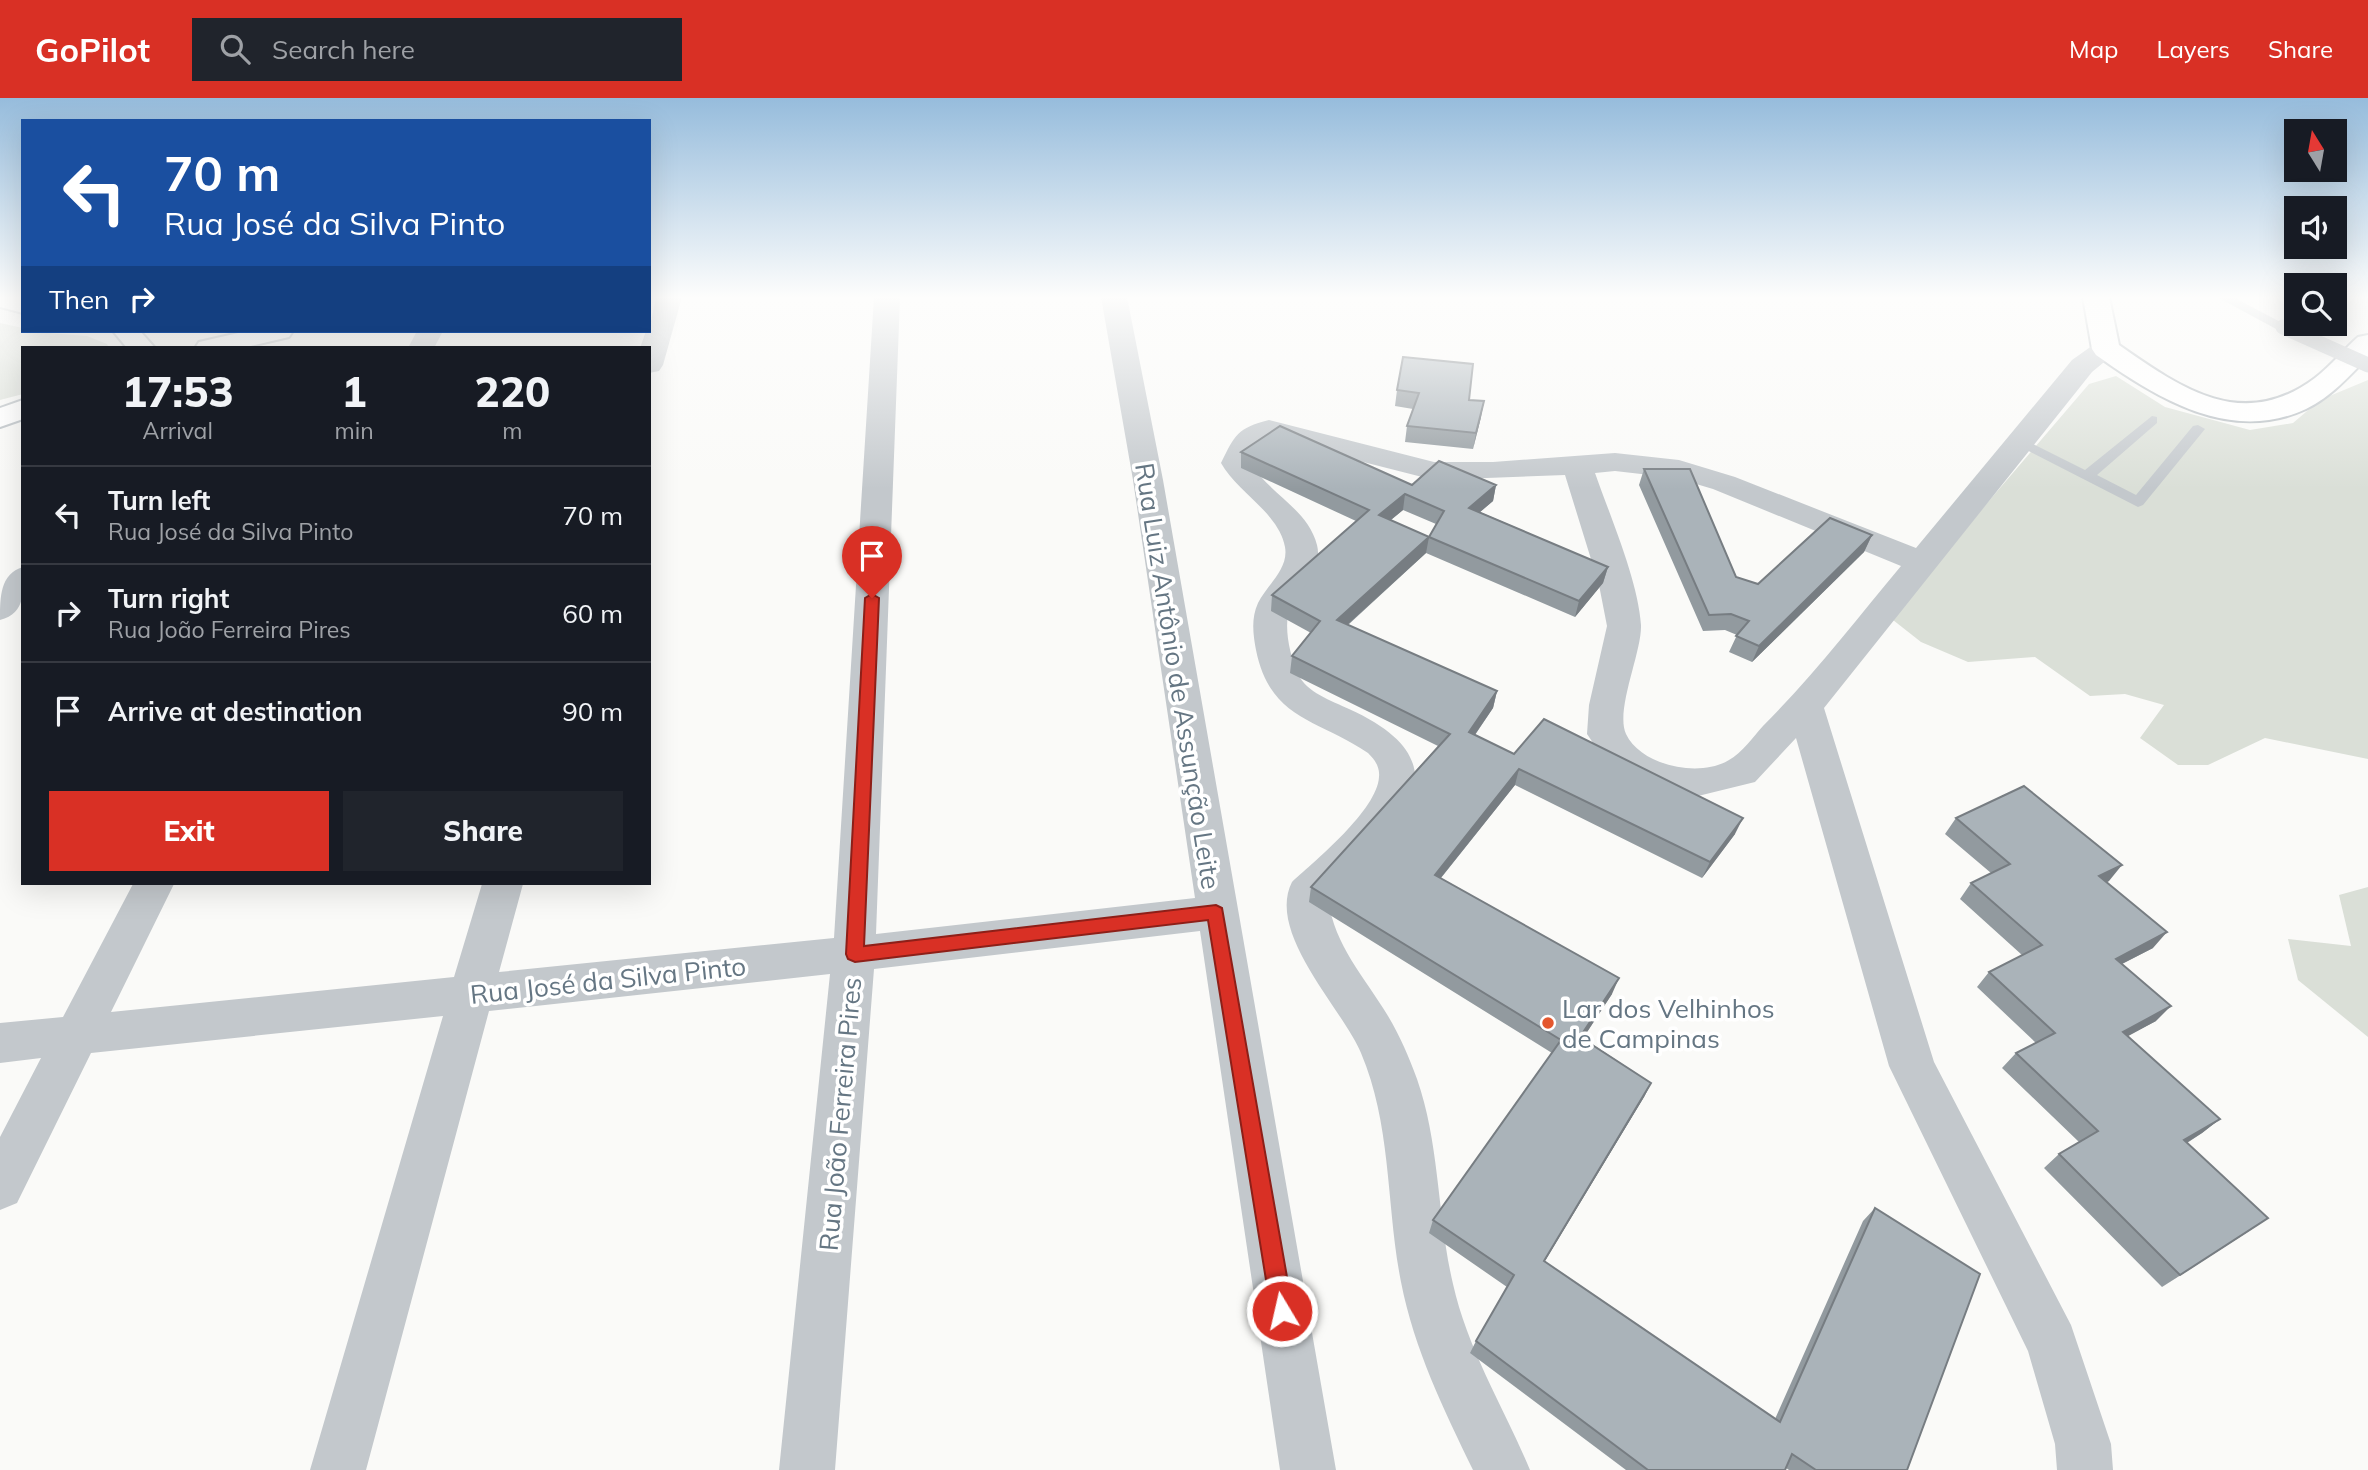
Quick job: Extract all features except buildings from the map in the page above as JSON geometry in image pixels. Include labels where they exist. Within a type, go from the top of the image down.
[{"type":"main road","points":[[2123,361],[2146,377],[2194,403],[2232,415],[2256,415],[2284,409],[2324,385],[2349,361]]},
{"type":"main road","points":[[0,418],[21,410]]},
{"type":"street","name":"Rua João Ferreira Pires","points":[[807,1470],[855,954],[884,361]]},
{"type":"street","name":"Rua Luiz Antônio de Assunção Leite","points":[[1126,361],[1148,480],[1308,1470]]},
{"type":"street","points":[[1577,464],[1616,585],[1624,626],[1607,705],[1606,734],[1625,761],[1666,781],[1698,782],[1741,772],[1805,706],[2018,442],[2089,361]]},
{"type":"street","points":[[1502,1470],[1434,1315],[1417,1218],[1404,1106],[1382,1047],[1314,939],[1308,913],[1307,894],[1343,859],[1395,796],[1399,773],[1389,753],[1373,736],[1297,699],[1283,683],[1274,654],[1271,613],[1300,569],[1301,548],[1296,533],[1242,474],[1236,463],[1248,439],[1256,432],[1269,429],[1434,471],[1493,471],[1615,462],[1679,469],[1724,483],[1922,562]]},
{"type":"street","points":[[0,609],[21,580]]},
{"type":"street","points":[[1805,706],[1912,1066],[2052,1345],[2083,1444],[2085,1470]]},
{"type":"street","points":[[0,1187],[152,885]]},
{"type":"street","points":[[338,1470],[502,885]]},
{"type":"street","name":"Rua José da Silva Pinto","points":[[0,1043],[855,954],[1216,912]]},
{"type":"lane","points":[[2087,476],[2152,420]]},
{"type":"lane","points":[[2018,442],[2138,502],[2198,429]]},
{"type":"shaded area","points":[[0,361],[21,361],[21,395],[0,400]]},
{"type":"shaded area","points":[[2116,376],[2165,407],[2250,430],[2293,423],[2320,400],[2368,380],[2368,759],[2265,738],[2208,765],[2178,765],[2140,738],[2164,705],[2125,694],[2090,696],[2035,657],[1968,662],[1921,642],[1893,620],[1982,509],[2089,384]]},
{"type":"shaded area","points":[[2368,887],[2368,1037],[2298,980],[2288,939],[2351,946],[2339,895]]},
{"type":"place","name":"Lar dos Velhinhos de Campinas","points":[[1548,1023]]},
{"type":"route","points":[[872,598],[855,954],[1216,912],[1282,1311]]}]
